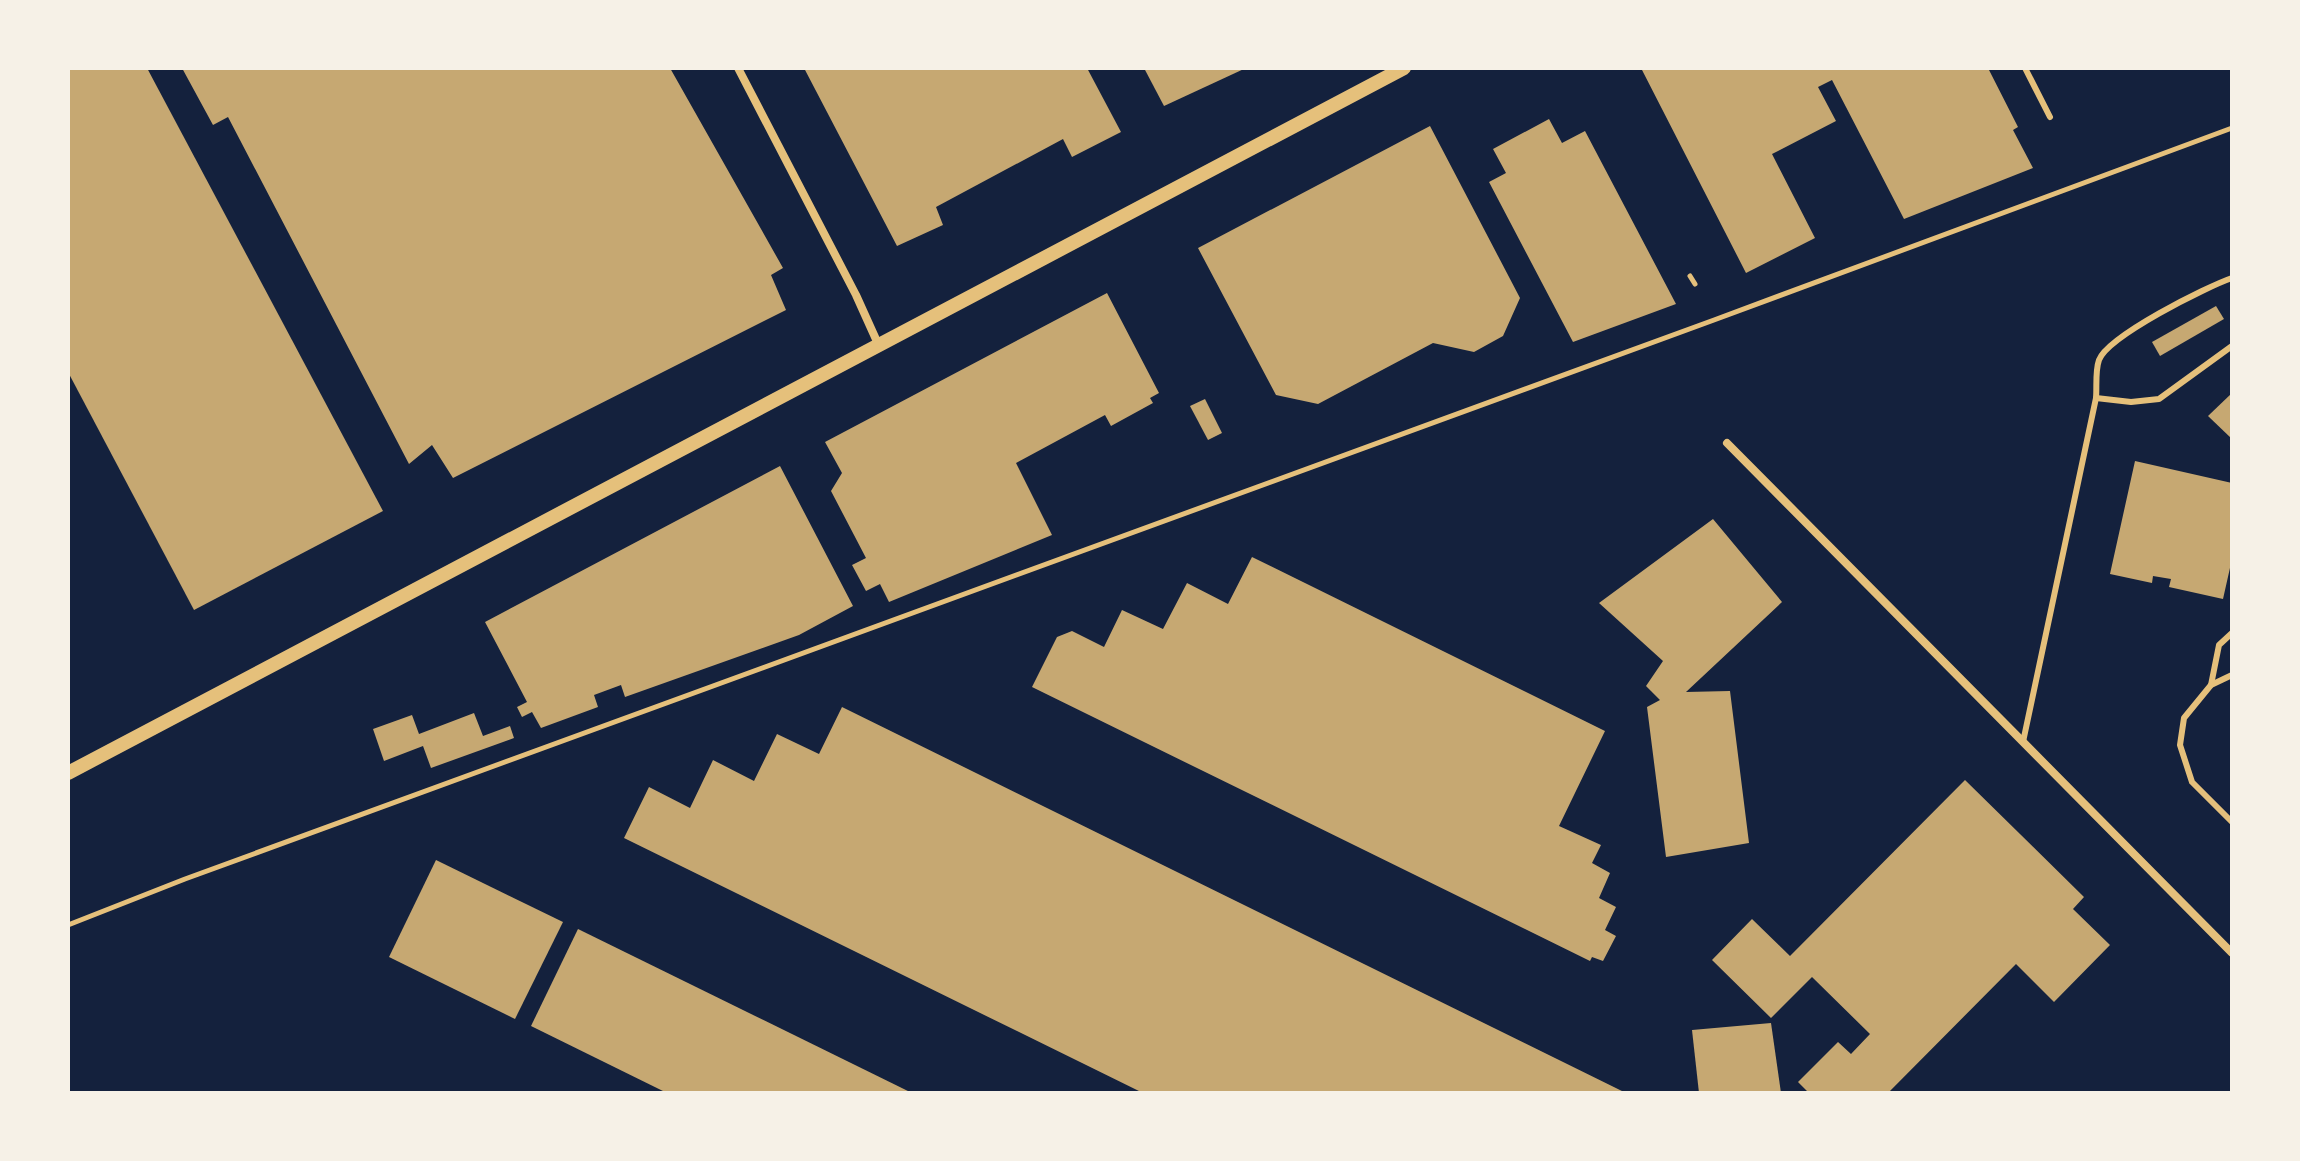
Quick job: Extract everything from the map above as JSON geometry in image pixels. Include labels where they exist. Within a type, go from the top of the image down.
[{"type":"street","points":[[738,68],[880,347]]},
{"type":"street","points":[[68,773],[1404,68]]},
{"type":"street","points":[[1727,443],[2232,953]]},
{"type":"lane","points":[[2025,68],[2050,117]]},
{"type":"lane","points":[[2023,742],[2096,398],[2099,360],[2112,343],[2207,286],[2232,278]]},
{"type":"lane","points":[[2096,398],[2131,402],[2159,399],[2232,346]]},
{"type":"lane","points":[[2211,685],[2219,645],[2232,633]]},
{"type":"lane","points":[[2232,675],[2211,685],[2184,718],[2180,745],[2192,782],[2232,822]]},
{"type":"path","points":[[68,925],[185,879],[2232,128]]},
{"type":"path","points":[[1690,276],[1695,284]]},
{"type":"building","points":[[68,68],[147,68],[383,511],[194,610],[68,372]]},
{"type":"building","points":[[182,68],[670,68],[783,268],[771,275],[786,310],[453,478],[432,445],[409,464],[228,117],[213,125]]},
{"type":"building","points":[[804,68],[1087,68],[1121,132],[1072,157],[1063,139],[936,207],[943,225],[897,246]]},
{"type":"building","points":[[1144,68],[1246,68],[1164,106]]},
{"type":"building","points":[[1641,68],[1988,68],[2018,127],[2013,130],[2033,168],[1904,219],[1832,80],[1818,87],[1836,121],[1772,154],[1815,238],[1746,273]]},
{"type":"building","points":[[1549,119],[1562,143],[1585,131],[1676,304],[1573,342],[1489,182],[1506,173],[1493,149]]},
{"type":"building","points":[[1430,126],[1520,298],[1503,336],[1474,352],[1433,343],[1318,404],[1276,395],[1198,248]]},
{"type":"building","points":[[1107,293],[1159,393],[1150,398],[1153,403],[1111,426],[1105,415],[1016,463],[1052,535],[889,602],[880,584],[866,591],[852,565],[866,558],[831,491],[842,473],[825,442]]},
{"type":"building","points":[[2216,306],[2224,319],[2160,356],[2152,342]]},
{"type":"building","points":[[2232,393],[2232,439],[2208,416]]},
{"type":"building","points":[[1205,399],[1222,433],[1208,440],[1190,406]]},
{"type":"building","points":[[2135,461],[2232,483],[2232,559],[2223,599],[2169,587],[2171,579],[2153,576],[2152,583],[2110,574]]},
{"type":"building","points":[[780,466],[853,606],[799,635],[625,697],[621,685],[594,695],[598,707],[541,728],[532,712],[522,717],[517,707],[527,702],[485,622]]},
{"type":"building","points":[[1713,519],[1782,602],[1686,692],[1730,691],[1749,843],[1666,857],[1647,707],[1660,700],[1646,686],[1663,661],[1599,603]]},
{"type":"building","points":[[1252,557],[1605,731],[1559,826],[1601,845],[1592,863],[1610,873],[1599,898],[1616,907],[1605,930],[1616,936],[1603,961],[1592,957],[1590,961],[1032,687],[1057,637],[1072,631],[1104,647],[1122,610],[1163,629],[1187,583],[1228,604]]},
{"type":"building","points":[[842,707],[1626,1093],[1143,1093],[624,838],[649,787],[690,808],[713,760],[754,781],[777,734],[819,754]]},
{"type":"building","points":[[474,713],[483,736],[510,726],[514,738],[431,768],[423,746],[384,761],[373,729],[412,715],[419,734]]},
{"type":"building","points":[[1965,780],[2084,897],[2073,909],[2110,945],[2054,1002],[2016,964],[1888,1093],[1809,1093],[1798,1082],[1838,1042],[1851,1054],[1870,1034],[1812,977],[1771,1018],[1712,960],[1752,919],[1790,956]]},
{"type":"building","points":[[436,860],[563,922],[515,1019],[389,957]]},
{"type":"building","points":[[578,929],[912,1093],[667,1093],[531,1026]]},
{"type":"building","points":[[1771,1023],[1781,1093],[1699,1093],[1692,1030]]}]
